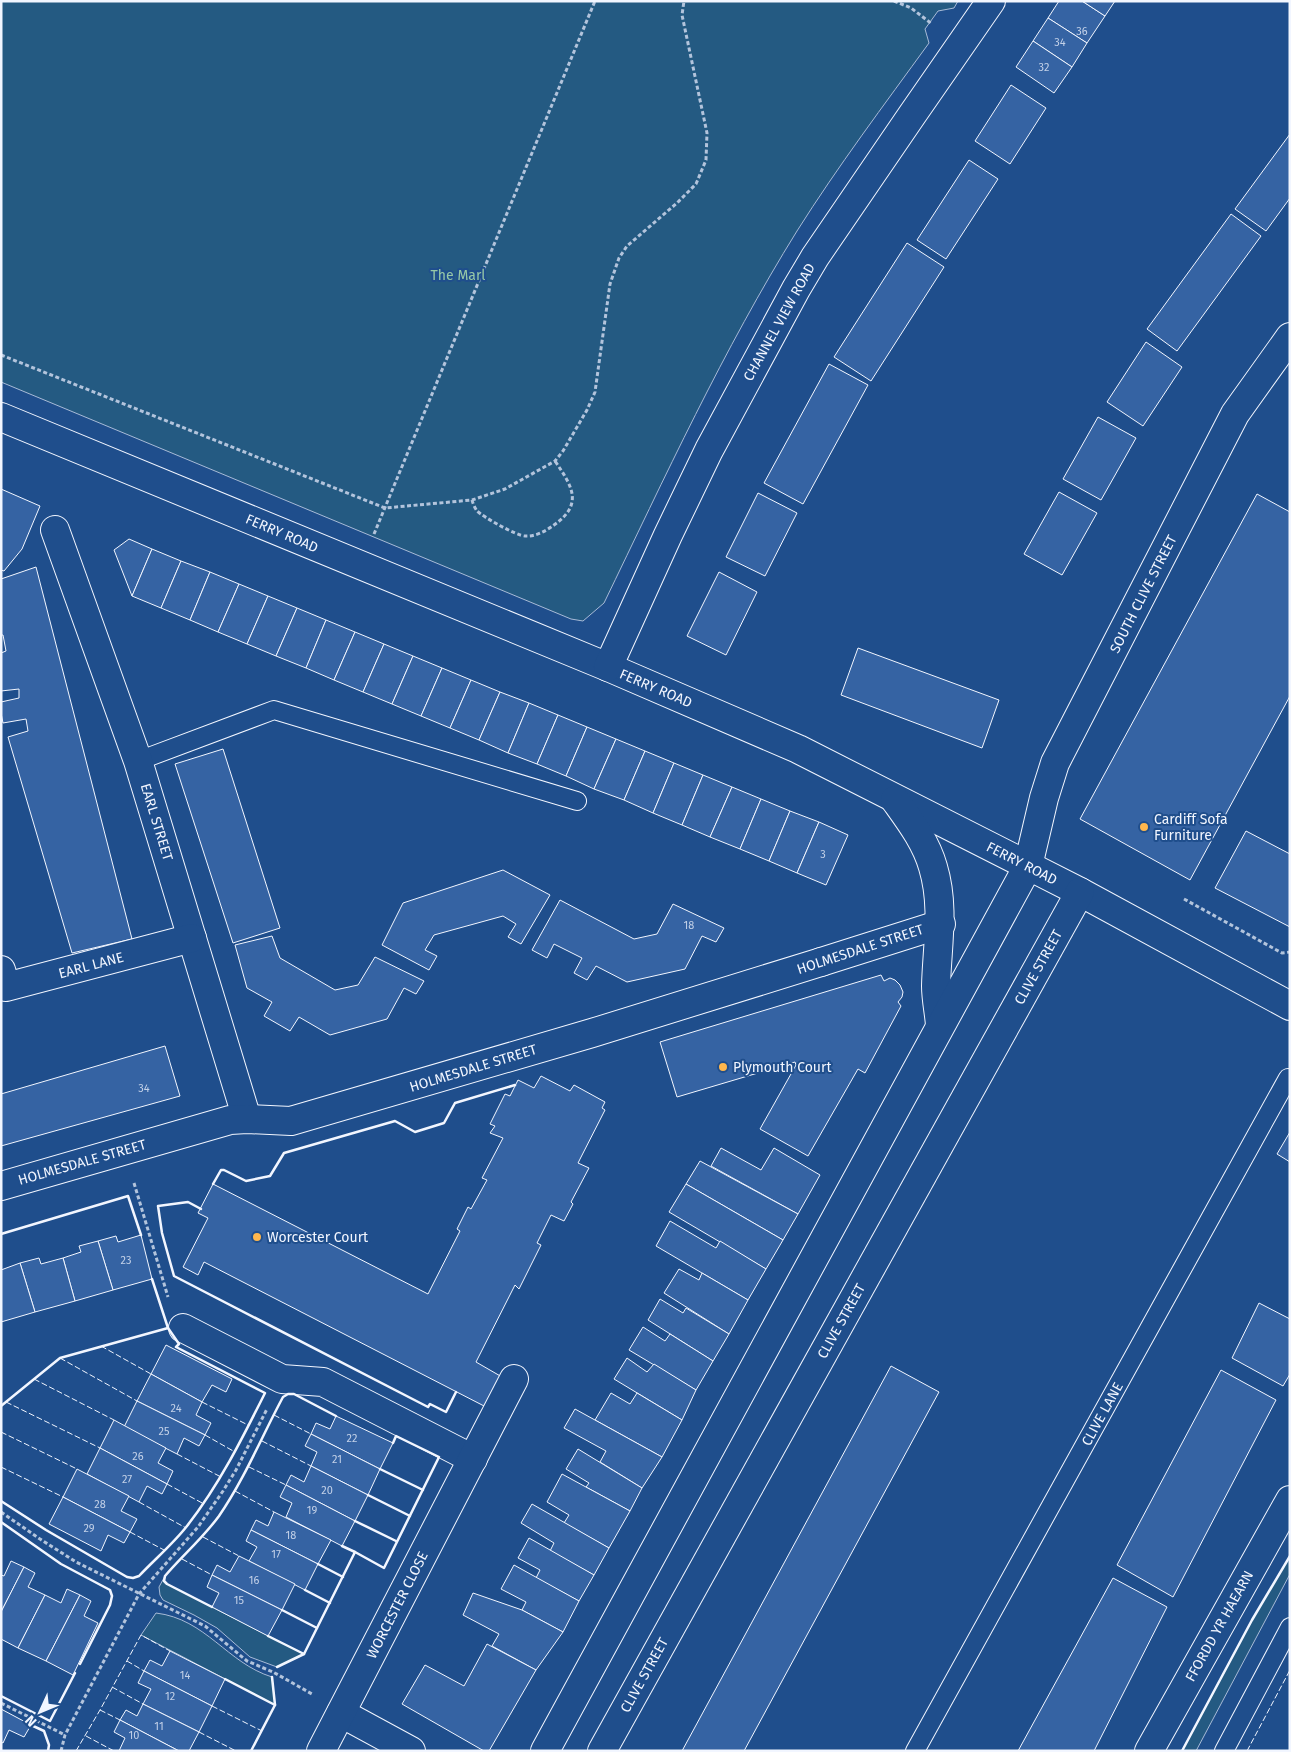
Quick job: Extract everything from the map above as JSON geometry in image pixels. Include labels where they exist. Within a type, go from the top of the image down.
[{"type":"street","name":"CHANNEL VIEW ROAD","points":[[608,667],[709,450],[796,289],[832,233],[991,1]]},
{"type":"street","name":"SOUTH CLIVE STREET","points":[[1028,866],[1044,798],[1055,764],[1235,414],[1290,337]]},
{"type":"street","name":"FERRY ROAD","points":[[1,417],[608,667],[798,749],[1080,892],[1290,1006]]},
{"type":"street","name":"EARL STREET","points":[[55,530],[138,761],[247,1119]]},
{"type":"street","points":[[893,797],[924,844],[933,867],[939,895],[940,924],[936,987],[940,1025]]},
{"type":"street","points":[[545,1751],[1028,866]]},
{"type":"street","name":"CLIVE STREET","points":[[602,1751],[1080,892]]},
{"type":"street","name":"HOLMESDALE STREET","points":[[1,1186],[230,1120],[292,1121],[601,1030],[940,924]]},
{"type":"street","name":"EARL LANE","points":[[1,970],[6,987],[192,938]]},
{"type":"street","points":[[183,1328],[282,1379],[323,1382],[473,1458]]},
{"type":"street","name":"WORCESTER CLOSE","points":[[321,1751],[514,1379]]},
{"type":"street","name":"FFORDD YR HAEARN","points":[[1148,1751],[1290,1500]]},
{"type":"street","points":[[341,1713],[411,1751]]},
{"type":"lane","points":[[138,761],[274,710],[576,801]]},
{"type":"lane","name":"CLIVE LANE","points":[[915,1751],[1288,1078]]},
{"type":"lane","points":[[1224,1751],[1290,1627]]},
{"type":"path","points":[[361,566],[595,1]]},
{"type":"path","points":[[1,355],[385,508],[472,500],[505,489],[554,460],[563,452],[595,392],[610,284],[619,258],[627,246],[696,184],[706,160],[707,133],[682,14],[684,1]]},
{"type":"path","points":[[894,1],[911,8],[960,45]]},
{"type":"path","points":[[472,500],[478,511],[498,525],[525,536],[544,532],[565,518],[573,503],[569,481],[554,460]]},
{"type":"path","points":[[1184,899],[1282,953],[1290,952]]},
{"type":"path","points":[[124,1150],[174,1319],[183,1328]]},
{"type":"path","points":[[61,1751],[65,1735],[139,1594],[198,1527],[223,1491],[236,1470],[282,1379]]},
{"type":"path","points":[[1,1512],[76,1562],[205,1626],[247,1661],[281,1676],[341,1713]]},
{"type":"path","points":[[1,1703],[65,1735]]},
{"type":"green space","name":"The Marl","points":[[1,1],[958,1],[954,8],[938,11],[925,29],[929,43],[845,159],[797,231],[719,368],[604,603],[583,621],[571,619],[1,382]]},
{"type":"green space","points":[[1290,1556],[1290,1574],[1196,1751],[1182,1751],[1252,1620]]},
{"type":"green space","points":[[165,1576],[164,1581],[167,1584],[304,1654],[277,1667],[250,1657],[217,1628],[163,1600],[159,1587]]},
{"type":"green space","points":[[156,1613],[173,1617],[189,1624],[203,1632],[242,1662],[272,1677],[275,1705],[141,1635]]},
{"type":"building","points":[[1059,1],[1082,1],[1105,16],[1087,43],[1048,18]]},
{"type":"building","points":[[1082,1],[1115,1],[1105,16]]},
{"type":"building","points":[[1048,18],[1087,43],[1072,67],[1033,41]]},
{"type":"building","points":[[1033,41],[1072,67],[1054,93],[1016,67]]},
{"type":"building","points":[[1011,85],[1046,108],[1010,164],[975,141]]},
{"type":"building","points":[[1290,134],[1290,198],[1266,231],[1235,209]]},
{"type":"building","points":[[969,160],[998,179],[946,259],[917,240]]},
{"type":"building","points":[[1231,214],[1261,236],[1177,351],[1147,329]]},
{"type":"building","points":[[907,243],[944,267],[871,381],[834,357]]},
{"type":"building","points":[[1146,342],[1182,367],[1143,426],[1107,402]]},
{"type":"building","points":[[829,364],[868,385],[803,504],[764,483]]},
{"type":"building","points":[[1098,417],[1136,438],[1101,500],[1063,479]]},
{"type":"building","points":[[1,489],[40,506],[22,549],[4,571],[1,570]]},
{"type":"building","points":[[1059,492],[1097,513],[1062,575],[1024,554]]},
{"type":"building","points":[[758,493],[797,513],[765,576],[726,557]]},
{"type":"building","points":[[1257,494],[1290,512],[1290,696],[1190,880],[1080,819]]},
{"type":"building","points":[[129,539],[152,549],[132,596],[114,550]]},
{"type":"building","points":[[152,549],[181,561],[161,608],[132,596]]},
{"type":"building","points":[[181,561],[210,572],[190,620],[161,608]]},
{"type":"building","points":[[36,567],[132,939],[72,953],[8,737],[28,731],[26,719],[3,723],[1,713],[1,702],[19,698],[19,689],[1,691],[1,653],[6,651],[3,635],[1,635],[1,579]]},
{"type":"building","points":[[210,572],[239,584],[218,632],[190,620]]},
{"type":"building","points":[[719,572],[757,592],[726,655],[687,636]]},
{"type":"building","points":[[239,584],[268,596],[247,644],[218,632]]},
{"type":"building","points":[[268,596],[297,608],[276,656],[247,644]]},
{"type":"building","points":[[297,608],[326,620],[306,668],[276,656]]},
{"type":"building","points":[[326,620],[355,632],[334,680],[306,668]]},
{"type":"building","points":[[355,632],[384,644],[363,692],[334,680]]},
{"type":"building","points":[[384,644],[413,656],[392,704],[363,692]]},
{"type":"building","points":[[858,648],[999,700],[982,748],[841,695]]},
{"type":"building","points":[[413,656],[442,668],[421,716],[392,704]]},
{"type":"building","points":[[442,668],[471,680],[450,728],[421,716]]},
{"type":"building","points":[[471,680],[500,692],[479,740],[450,728]]},
{"type":"building","points":[[500,692],[529,703],[508,753],[479,740]]},
{"type":"building","points":[[529,703],[558,715],[537,764],[508,753]]},
{"type":"building","points":[[558,715],[587,727],[566,776],[537,764]]},
{"type":"building","points":[[587,727],[616,739],[594,789],[566,776]]},
{"type":"building","points":[[616,739],[645,751],[624,800],[594,789]]},
{"type":"building","points":[[223,749],[280,928],[233,943],[175,764]]},
{"type":"building","points":[[645,751],[674,763],[653,813],[624,800]]},
{"type":"building","points":[[674,763],[703,775],[682,825],[653,813]]},
{"type":"building","points":[[703,775],[732,787],[710,837],[682,825]]},
{"type":"building","points":[[732,787],[761,799],[740,849],[710,837]]},
{"type":"building","points":[[761,799],[790,811],[769,861],[740,849]]},
{"type":"building","points":[[790,811],[819,822],[797,873],[769,861]]},
{"type":"building","points":[[819,822],[848,835],[826,885],[797,873]]},
{"type":"building","points":[[1246,831],[1290,854],[1290,927],[1215,888]]},
{"type":"building","points":[[503,870],[550,895],[521,944],[508,937],[516,924],[503,916],[434,935],[425,950],[437,956],[429,970],[382,945],[403,903]]},
{"type":"building","points":[[560,900],[634,939],[657,934],[673,904],[724,928],[716,942],[702,936],[685,969],[627,982],[596,966],[587,980],[574,973],[582,958],[554,944],[547,958],[532,950]]},
{"type":"building","points":[[272,936],[280,958],[335,990],[358,985],[375,957],[424,981],[416,994],[404,988],[387,1019],[330,1035],[299,1017],[290,1031],[264,1016],[272,1002],[247,988],[235,945]]},
{"type":"building","name":"Plymouth Court","points":[[881,975],[884,981],[890,978],[900,985],[903,992],[898,1002],[901,1006],[865,1073],[858,1069],[808,1156],[760,1129],[796,1065],[795,1062],[677,1097],[660,1042]]},
{"type":"building","points":[[165,1046],[180,1096],[1,1146],[1,1094]]},
{"type":"building","name":"Worcester Court","points":[[541,1076],[570,1091],[574,1085],[605,1102],[602,1108],[605,1110],[578,1163],[589,1168],[571,1202],[573,1204],[564,1221],[551,1215],[537,1243],[541,1245],[519,1289],[515,1285],[476,1362],[502,1377],[486,1407],[204,1262],[198,1275],[183,1267],[208,1218],[198,1213],[213,1184],[428,1294],[460,1231],[457,1229],[468,1207],[471,1209],[487,1180],[482,1178],[503,1138],[490,1133],[495,1126],[490,1124],[505,1094],[510,1096],[518,1080],[534,1088]]},
{"type":"building","points":[[1290,1132],[1290,1162],[1277,1154]]},
{"type":"building","points":[[721,1148],[761,1170],[774,1148],[820,1175],[798,1214],[711,1166]]},
{"type":"building","points":[[700,1161],[798,1214],[783,1240],[686,1184]]},
{"type":"building","points":[[686,1184],[783,1240],[766,1269],[669,1212]]},
{"type":"building","points":[[670,1221],[716,1248],[720,1241],[766,1269],[748,1300],[656,1246]]},
{"type":"building","points":[[141,1235],[152,1279],[113,1290],[98,1241],[116,1236],[118,1242]]},
{"type":"building","points":[[98,1241],[113,1290],[75,1301],[63,1258],[81,1252],[79,1246]]},
{"type":"building","points":[[39,1258],[41,1264],[63,1258],[75,1301],[35,1312],[20,1263]]},
{"type":"building","points":[[20,1263],[35,1312],[1,1322],[1,1270]]},
{"type":"building","points":[[679,1269],[699,1280],[702,1273],[748,1300],[729,1334],[664,1293]]},
{"type":"building","points":[[660,1299],[683,1313],[686,1308],[729,1334],[713,1361],[648,1320]]},
{"type":"building","points":[[1259,1303],[1290,1319],[1290,1374],[1283,1386],[1232,1358]]},
{"type":"building","points":[[643,1327],[665,1341],[670,1334],[713,1361],[696,1390],[629,1350]]},
{"type":"building","points":[[166,1345],[232,1379],[226,1392],[212,1385],[202,1402],[151,1374]]},
{"type":"building","points":[[627,1358],[647,1372],[654,1364],[696,1390],[682,1420],[614,1379]]},
{"type":"building","points":[[891,1366],[939,1392],[744,1751],[682,1751]]},
{"type":"building","points":[[1221,1370],[1276,1400],[1173,1597],[1117,1565]]},
{"type":"building","points":[[151,1374],[202,1402],[196,1415],[211,1423],[205,1435],[137,1401]]},
{"type":"building","points":[[611,1393],[630,1404],[637,1393],[682,1420],[662,1457],[595,1420]]},
{"type":"building","points":[[137,1401],[205,1435],[199,1446],[184,1438],[177,1454],[124,1427]]},
{"type":"building","points":[[575,1409],[662,1457],[642,1488],[600,1462],[606,1451],[564,1428]]},
{"type":"building","points":[[336,1416],[393,1443],[380,1469],[311,1434],[316,1423],[330,1429]]},
{"type":"building","points":[[114,1420],[166,1448],[158,1463],[173,1471],[167,1484],[100,1448]]},
{"type":"building","points":[[311,1434],[380,1469],[368,1495],[311,1466],[317,1452],[305,1446]]},
{"type":"building","points":[[100,1448],[167,1484],[162,1494],[147,1486],[139,1502],[87,1474]]},
{"type":"building","points":[[578,1449],[642,1488],[630,1511],[586,1487],[589,1483],[566,1469]]},
{"type":"building","points":[[311,1466],[368,1495],[355,1521],[286,1485],[291,1475],[304,1482]]},
{"type":"building","points":[[77,1469],[129,1496],[121,1511],[137,1519],[130,1532],[63,1497]]},
{"type":"building","points":[[562,1474],[630,1511],[609,1548],[564,1523],[569,1515],[547,1502]]},
{"type":"building","points":[[286,1485],[355,1521],[342,1546],[286,1517],[292,1503],[280,1497]]},
{"type":"building","points":[[63,1497],[130,1532],[124,1543],[108,1535],[101,1551],[49,1524]]},
{"type":"building","points":[[532,1504],[609,1548],[594,1575],[550,1551],[554,1543],[521,1523]]},
{"type":"building","points":[[274,1512],[331,1540],[318,1564],[251,1530],[256,1520],[268,1526]]},
{"type":"building","points":[[251,1530],[318,1564],[305,1590],[249,1561],[257,1547],[246,1541]]},
{"type":"building","points":[[529,1538],[594,1575],[579,1601],[536,1578],[540,1570],[518,1558]]},
{"type":"building","points":[[239,1556],[295,1584],[282,1610],[212,1575],[217,1565],[230,1572]]},
{"type":"building","points":[[11,1561],[24,1567],[1,1612],[1,1575],[4,1576]]},
{"type":"building","points":[[514,1565],[579,1601],[563,1632],[522,1610],[526,1602],[501,1589]]},
{"type":"building","points":[[24,1567],[35,1573],[28,1587],[45,1595],[18,1648],[1,1639],[1,1612]]},
{"type":"building","points":[[212,1575],[282,1610],[268,1636],[212,1607],[219,1593],[207,1587]]},
{"type":"building","points":[[1113,1578],[1167,1607],[1094,1751],[1018,1751]]},
{"type":"building","points":[[67,1589],[80,1595],[46,1661],[18,1648],[45,1595],[61,1603]]},
{"type":"building","points":[[473,1593],[522,1610],[563,1632],[536,1670],[492,1646],[499,1634],[463,1615]]},
{"type":"building","points":[[80,1595],[91,1601],[84,1616],[98,1623],[73,1675],[46,1661]]},
{"type":"building","points":[[487,1644],[536,1670],[489,1751],[484,1751],[402,1704],[425,1665],[464,1686]]},
{"type":"building","points":[[170,1651],[225,1679],[212,1706],[144,1671],[150,1660],[162,1666]]},
{"type":"building","points":[[144,1671],[212,1706],[199,1732],[143,1704],[151,1689],[138,1683]]},
{"type":"building","points":[[143,1704],[199,1732],[189,1751],[179,1751],[120,1720],[126,1710],[137,1716]]},
{"type":"building","points":[[1,1709],[31,1725],[24,1737],[9,1730],[3,1743],[1,1742]]},
{"type":"building","points":[[120,1720],[179,1751],[119,1751],[125,1738],[114,1732]]},
{"type":"fence","points":[[101,1346],[151,1374]]},
{"type":"fence","points":[[60,1358],[137,1401]]},
{"type":"fence","points":[[34,1379],[114,1420]]},
{"type":"fence","points":[[6,1402],[100,1448]]},
{"type":"fence","points":[[202,1402],[248,1425]]},
{"type":"fence","points":[[274,1415],[311,1434]]},
{"type":"fence","points":[[1,1432],[77,1469]]},
{"type":"fence","points":[[205,1435],[235,1452]]},
{"type":"fence","points":[[262,1441],[311,1466]]},
{"type":"fence","points":[[177,1454],[221,1477]]},
{"type":"fence","points":[[1,1467],[63,1497]]},
{"type":"fence","points":[[249,1467],[286,1485]]},
{"type":"fence","points":[[167,1484],[204,1504]]},
{"type":"fence","points":[[235,1491],[274,1512]]},
{"type":"fence","points":[[139,1502],[186,1528]]},
{"type":"fence","points":[[130,1532],[164,1550]]},
{"type":"fence","points":[[203,1537],[239,1556]]},
{"type":"fence","points":[[182,1559],[212,1575]]},
{"type":"fence","points":[[76,1751],[141,1635],[170,1651]]},
{"type":"fence","points":[[127,1661],[144,1671]]},
{"type":"fence","points":[[1247,1751],[1290,1670]]},
{"type":"fence","points":[[112,1687],[143,1704]]},
{"type":"fence","points":[[212,1706],[262,1731]]},
{"type":"fence","points":[[100,1710],[120,1720]]},
{"type":"fence","points":[[199,1732],[236,1751]]},
{"type":"fence","points":[[86,1736],[114,1751]]},
{"type":"wall","points":[[213,1184],[221,1170],[246,1181],[270,1176],[284,1153],[395,1121],[415,1132],[444,1123],[455,1103],[515,1085]]},
{"type":"wall","points":[[1,1234],[128,1196],[141,1235]]},
{"type":"wall","points":[[201,1209],[188,1202],[158,1206],[162,1233],[174,1276],[428,1407],[430,1404],[446,1412],[456,1392]]},
{"type":"wall","points":[[152,1279],[168,1328]]},
{"type":"wall","points":[[1,1406],[60,1358],[168,1328],[179,1344],[176,1347],[265,1393],[229,1461],[199,1510],[176,1539],[139,1576],[127,1577],[46,1530],[1,1501]]},
{"type":"wall","points":[[212,1607],[167,1584],[164,1581],[165,1576],[219,1516],[245,1472],[283,1397],[288,1394],[294,1394],[336,1416]]},
{"type":"wall","points":[[268,1636],[304,1654],[355,1552],[384,1568],[439,1457],[396,1436],[393,1443]]},
{"type":"wall","points":[[380,1469],[423,1490]]},
{"type":"wall","points":[[368,1495],[410,1516]]},
{"type":"wall","points":[[355,1521],[396,1541]]},
{"type":"wall","points":[[1,1522],[61,1564],[110,1590],[112,1596],[110,1605],[80,1664]]},
{"type":"wall","points":[[342,1546],[355,1552]]},
{"type":"wall","points":[[1182,1751],[1252,1620],[1290,1556]]},
{"type":"wall","points":[[318,1564],[343,1577]]},
{"type":"wall","points":[[305,1590],[330,1603]]},
{"type":"wall","points":[[282,1610],[317,1628]]},
{"type":"wall","points":[[277,1667],[304,1654]]},
{"type":"wall","points":[[1,1696],[50,1721],[75,1673]]},
{"type":"wall","points":[[251,1751],[275,1705],[272,1677]]},
{"type":"wall","points":[[225,1679],[275,1705]]},
{"type":"wall","points":[[31,1725],[44,1731],[49,1745],[48,1751]]},
{"type":"place","name":"Cardiff Sofa Furniture","points":[[1144,827]]},
{"type":"place","name":"Plymouth Court","points":[[723,1067]]},
{"type":"place","name":"Worcester Court","points":[[257,1237]]}]
